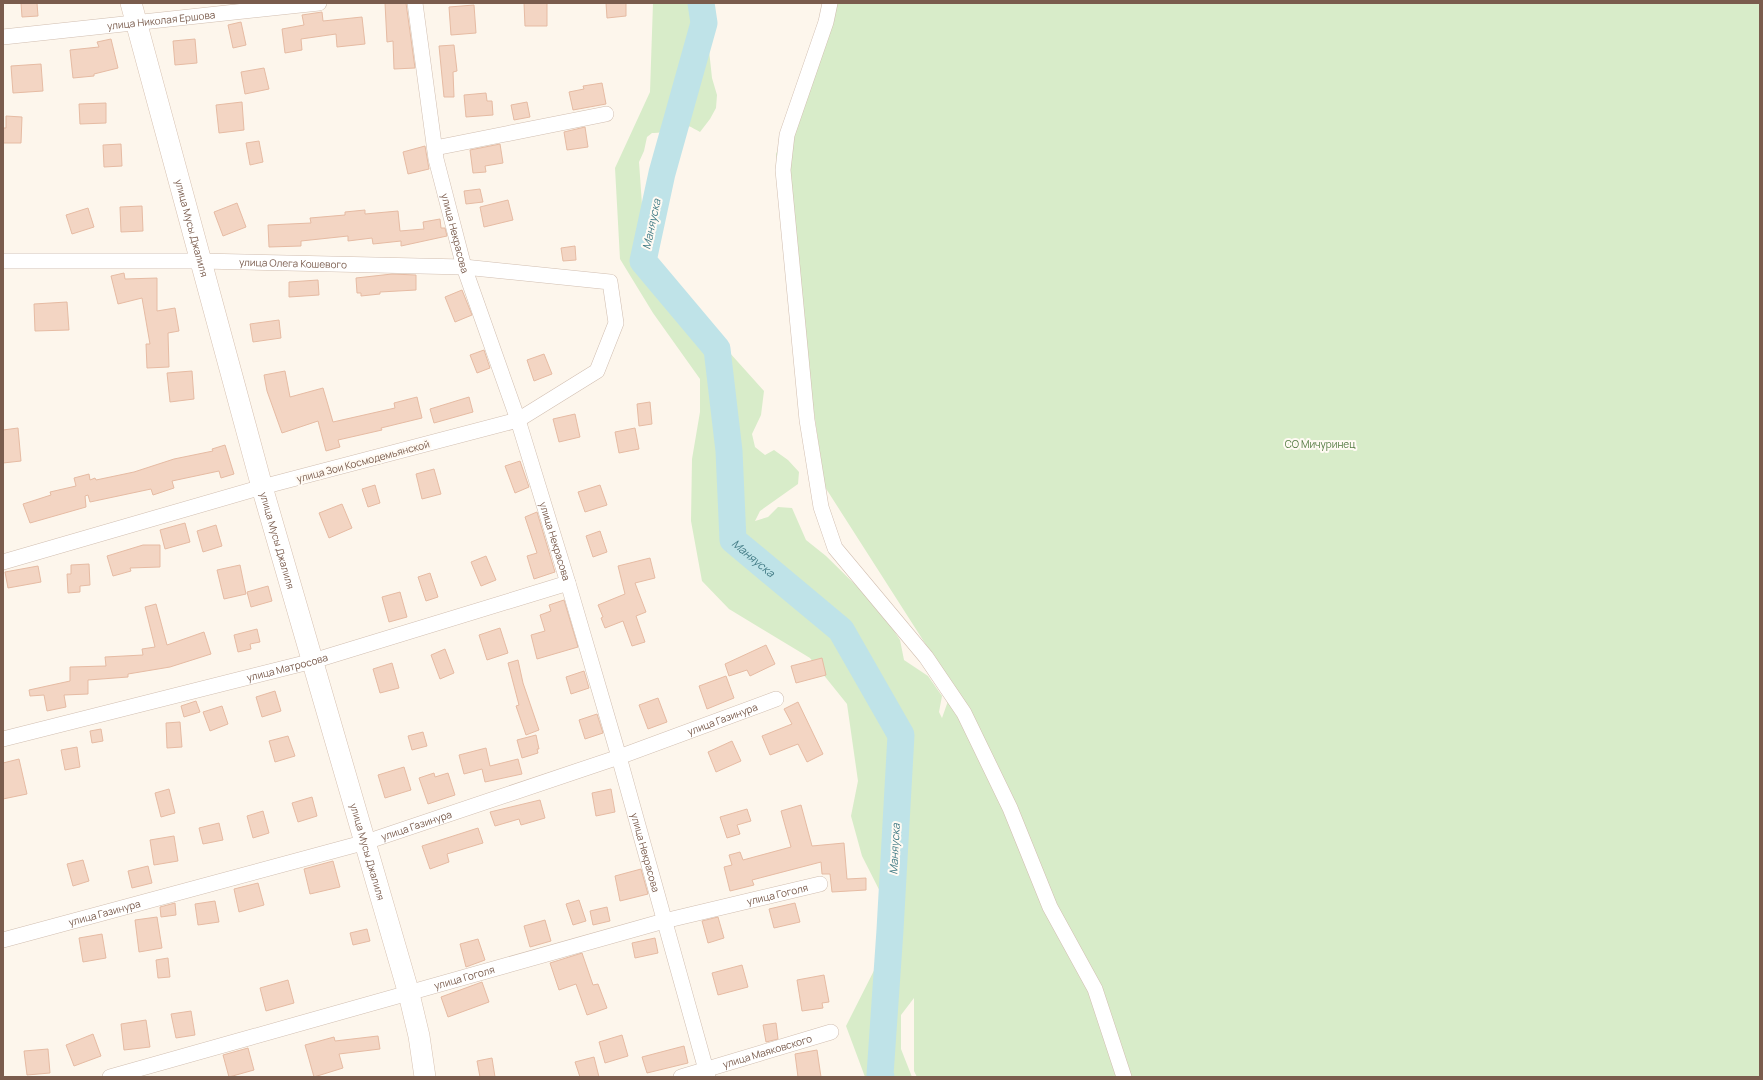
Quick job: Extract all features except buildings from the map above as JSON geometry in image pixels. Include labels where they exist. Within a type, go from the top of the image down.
[{"type":"main road","name":"улица Мусы Джалиля","points":[[131,3],[262,487],[409,994],[419,1036],[425,1077]]},
{"type":"street","name":"улица Николая Ершова","points":[[3,37],[318,3]]},
{"type":"street","name":"улица Некрасова","points":[[415,3],[434,148],[464,267],[518,420],[568,583],[619,757],[707,1073]]},
{"type":"street","points":[[830,3],[826,22],[787,135],[783,170],[807,420],[821,507],[835,548],[926,657],[964,713],[1010,808],[1050,907],[1095,989],[1124,1077]]},
{"type":"street","points":[[434,148],[606,114]]},
{"type":"street","name":"улица Олега Кошевого","points":[[3,261],[201,260],[464,267],[582,278]]},
{"type":"street","name":"улица Зои Космодемьянской","points":[[3,562],[262,487],[518,420],[597,371],[616,323],[610,282],[582,278]]},
{"type":"street","name":"улица Матросова","points":[[3,739],[313,660],[568,583]]},
{"type":"street","name":"улица Газинура","points":[[3,940],[366,842],[619,757],[776,699]]},
{"type":"street","name":"улица Гоголя","points":[[110,1077],[664,921],[820,884]]},
{"type":"street","name":"улица Маяковского","points":[[681,1077],[707,1073],[831,1032]]},
{"type":"green space","name":"СО Мичуринец","points":[[653,3],[713,3],[714,13],[709,50],[712,78],[717,95],[716,108],[700,132],[690,126],[684,126],[652,133],[647,137],[644,151],[639,162],[643,219],[642,232],[653,260],[668,284],[764,391],[761,415],[752,434],[755,447],[765,455],[774,450],[788,460],[799,472],[798,484],[760,511],[755,521],[768,517],[778,507],[792,508],[806,540],[826,556],[879,608],[900,640],[904,660],[928,676],[942,696],[939,712],[942,718],[953,687],[825,487],[776,154],[820,41],[833,3],[1760,3],[1760,1077],[917,1077],[914,1071],[914,998],[901,1015],[901,1049],[912,1077],[865,1077],[846,1026],[897,925],[862,856],[851,816],[858,781],[847,704],[810,658],[729,609],[702,581],[691,521],[692,459],[700,412],[700,379],[653,313],[620,259],[615,168],[650,92]]},
{"type":"waterway","name":"Маняуска","points":[[701,3],[704,23],[662,173],[643,261],[717,349],[729,451],[733,540],[841,630],[901,735],[881,1077]]}]
